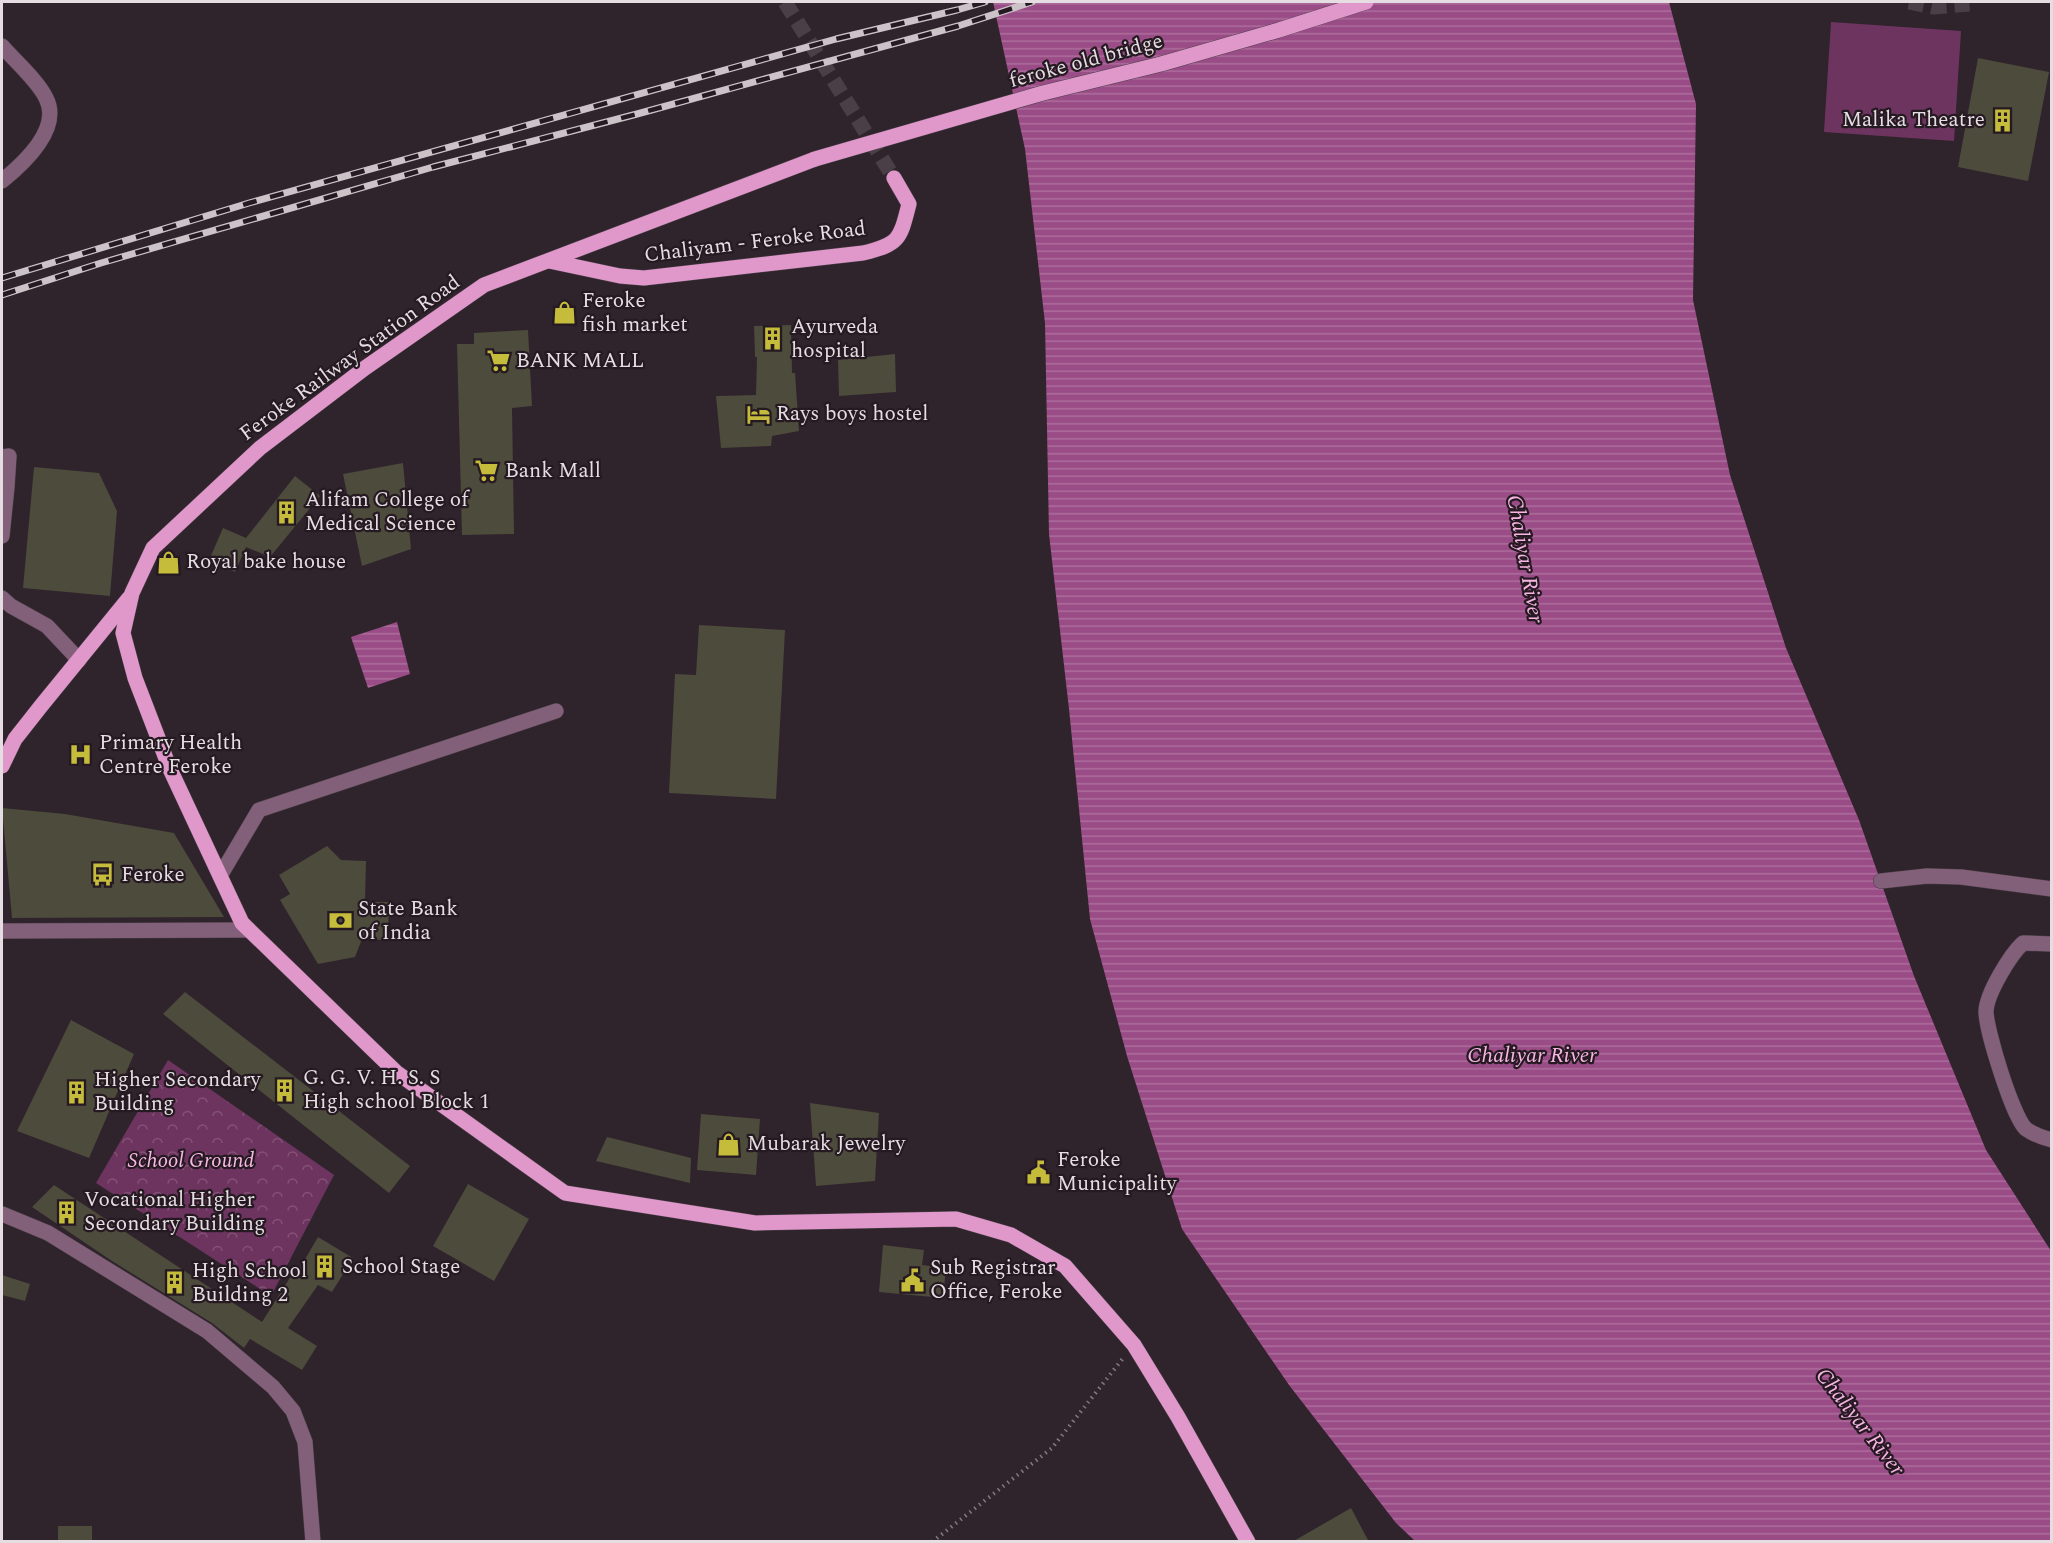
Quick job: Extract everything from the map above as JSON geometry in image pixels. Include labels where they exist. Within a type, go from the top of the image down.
[{"type":"main road","name":"feroke old bridge","points":[[815,159],[1043,93],[1161,64],[1366,2]]},
{"type":"main road","name":"Feroke Railway Station Road","points":[[815,159],[484,285],[365,368],[260,448],[153,548],[132,593],[123,633],[135,678],[170,769],[242,923],[396,1072],[564,1193],[755,1223],[956,1219],[1011,1235],[1065,1266],[1134,1345],[1178,1417],[1248,1542]]},
{"type":"main road","name":"Chaliyam - Feroke Road","points":[[549,261],[620,276],[644,278],[863,253],[886,247],[902,232],[909,204],[894,178]]},
{"type":"main road","points":[[2,766],[15,740],[132,593]]},
{"type":"street","points":[[2,46],[46,97],[51,109],[44,137],[2,181]]},
{"type":"street","points":[[2,457],[9,456],[2,536]]},
{"type":"street","points":[[2,598],[11,606],[47,626],[79,660]]},
{"type":"street","points":[[220,876],[259,810],[556,711]]},
{"type":"street","points":[[1881,881],[1927,876],[1961,877],[2052,889]]},
{"type":"street","points":[[2,931],[249,930]]},
{"type":"street","points":[[2052,944],[2024,944],[2014,952],[1991,994],[1986,1011],[2007,1093],[2025,1128],[2052,1140]]},
{"type":"street","points":[[2,1214],[48,1233],[207,1331],[273,1387],[293,1411],[305,1442],[313,1542]]},
{"type":"path","points":[[932,1542],[1052,1448],[1134,1345]]},
{"type":"green space","points":[[1831,22],[1961,31],[1954,141],[1824,132]]},
{"type":"green space","name":"School Ground","points":[[168,1060],[334,1175],[271,1296],[96,1183]]},
{"type":"water","name":"Chaliyar River","points":[[993,2],[1669,2],[1696,104],[1693,300],[1730,475],[1786,648],[1859,820],[1914,976],[1986,1150],[2051,1251],[2051,1541],[1415,1541],[1396,1523],[1289,1385],[1182,1229],[1127,1056],[1090,919],[1049,534],[1045,323],[1025,149]]},
{"type":"water","points":[[397,622],[410,674],[368,688],[351,637]]},
{"type":"building","name":"Malika Theatre","points":[[1978,58],[2049,72],[2028,181],[1958,167]]},
{"type":"building","name":"Rays boys hostel","points":[[791,325],[792,373],[795,373],[799,431],[772,436],[771,446],[721,448],[716,396],[756,395],[757,357],[755,357],[754,326]]},
{"type":"building","name":"Bank Mall","points":[[528,330],[532,406],[512,408],[514,534],[462,535],[457,344],[474,344],[474,333]]},
{"type":"building","name":"Rays boys hostel","points":[[895,354],[896,392],[839,396],[838,360]]},
{"type":"building","points":[[403,463],[411,549],[362,566],[343,474]]},
{"type":"building","points":[[34,467],[99,473],[117,511],[110,596],[23,588]]},
{"type":"building","name":"Alifam College of Medical Science","points":[[295,476],[320,496],[270,557],[246,547],[235,572],[209,560],[223,528],[246,538]]},
{"type":"building","points":[[699,625],[785,630],[776,799],[669,793],[675,674],[696,675]]},
{"type":"building","name":"Feroke","points":[[2,808],[65,814],[174,833],[224,917],[12,918]]},
{"type":"building","name":"State Bank of India","points":[[327,846],[341,860],[366,861],[365,902],[389,902],[388,940],[362,939],[355,957],[318,964],[280,900],[290,894],[279,875]]},
{"type":"building","name":"G. G. V. H. S. S High school Block 1","points":[[185,992],[410,1166],[389,1193],[163,1014]]},
{"type":"building","name":"Higher Secondary Building","points":[[71,1020],[134,1054],[89,1158],[17,1131]]},
{"type":"building","points":[[810,1103],[879,1113],[875,1181],[816,1186]]},
{"type":"building","name":"Mubarak Jewelry","points":[[701,1114],[760,1119],[756,1175],[697,1170]]},
{"type":"building","points":[[607,1137],[691,1158],[690,1183],[596,1161]]},
{"type":"building","points":[[468,1184],[529,1219],[494,1281],[433,1246]]},
{"type":"building","points":[[54,1185],[262,1322],[291,1276],[294,1278],[318,1237],[353,1258],[332,1292],[318,1285],[288,1328],[317,1346],[302,1370],[250,1339],[244,1348],[212,1323],[112,1261],[32,1207]]},
{"type":"building","name":"Sub Registrar Office, Feroke","points":[[883,1245],[924,1250],[922,1265],[946,1268],[943,1298],[879,1292]]},
{"type":"building","points":[[2,1275],[30,1284],[25,1301],[2,1295]]},
{"type":"building","points":[[1351,1508],[1369,1542],[1292,1542]]},
{"type":"building","points":[[58,1526],[92,1526],[92,1542],[58,1542]]},
{"type":"tunnel","points":[[785,2],[894,178]]},
{"type":"tunnel","points":[[1909,2],[1933,7],[1973,2]]},
{"type":"railway","points":[[2,278],[249,203],[836,39],[985,2]]},
{"type":"railway","points":[[2,295],[101,263],[433,167],[958,26],[1032,2]]},
{"type":"place","name":"Malika Theatre","points":[[2003,120]]},
{"type":"place","name":"Feroke fish market","points":[[564,313]]},
{"type":"place","name":"Ayurveda hospital","points":[[773,339]]},
{"type":"place","name":"BANK MALL","points":[[498,361]]},
{"type":"place","name":"Rays boys hostel","points":[[758,414]]},
{"type":"place","name":"Bank Mall","points":[[487,471]]},
{"type":"place","name":"Alifam College of Medical Science","points":[[287,512]]},
{"type":"place","name":"Royal bake house","points":[[168,562]]},
{"type":"place","name":"Primary Health Centre Feroke","points":[[81,755]]},
{"type":"place","name":"Feroke","points":[[103,875]]},
{"type":"place","name":"State Bank of India","points":[[340,921]]},
{"type":"place","name":"G. G. V. H. S. S High school Block 1","points":[[285,1090]]},
{"type":"place","name":"Higher Secondary Building","points":[[76,1092]]},
{"type":"place","name":"Mubarak Jewelry","points":[[729,1144]]},
{"type":"place","name":"Feroke Municipality","points":[[1039,1172]]},
{"type":"place","name":"Vocational Higher Secondary Building","points":[[66,1212]]},
{"type":"place","name":"School Stage","points":[[324,1267]]},
{"type":"place","name":"Sub Registrar Office, Feroke","points":[[912,1280]]},
{"type":"place","name":"High School Building 2","points":[[174,1283]]}]
